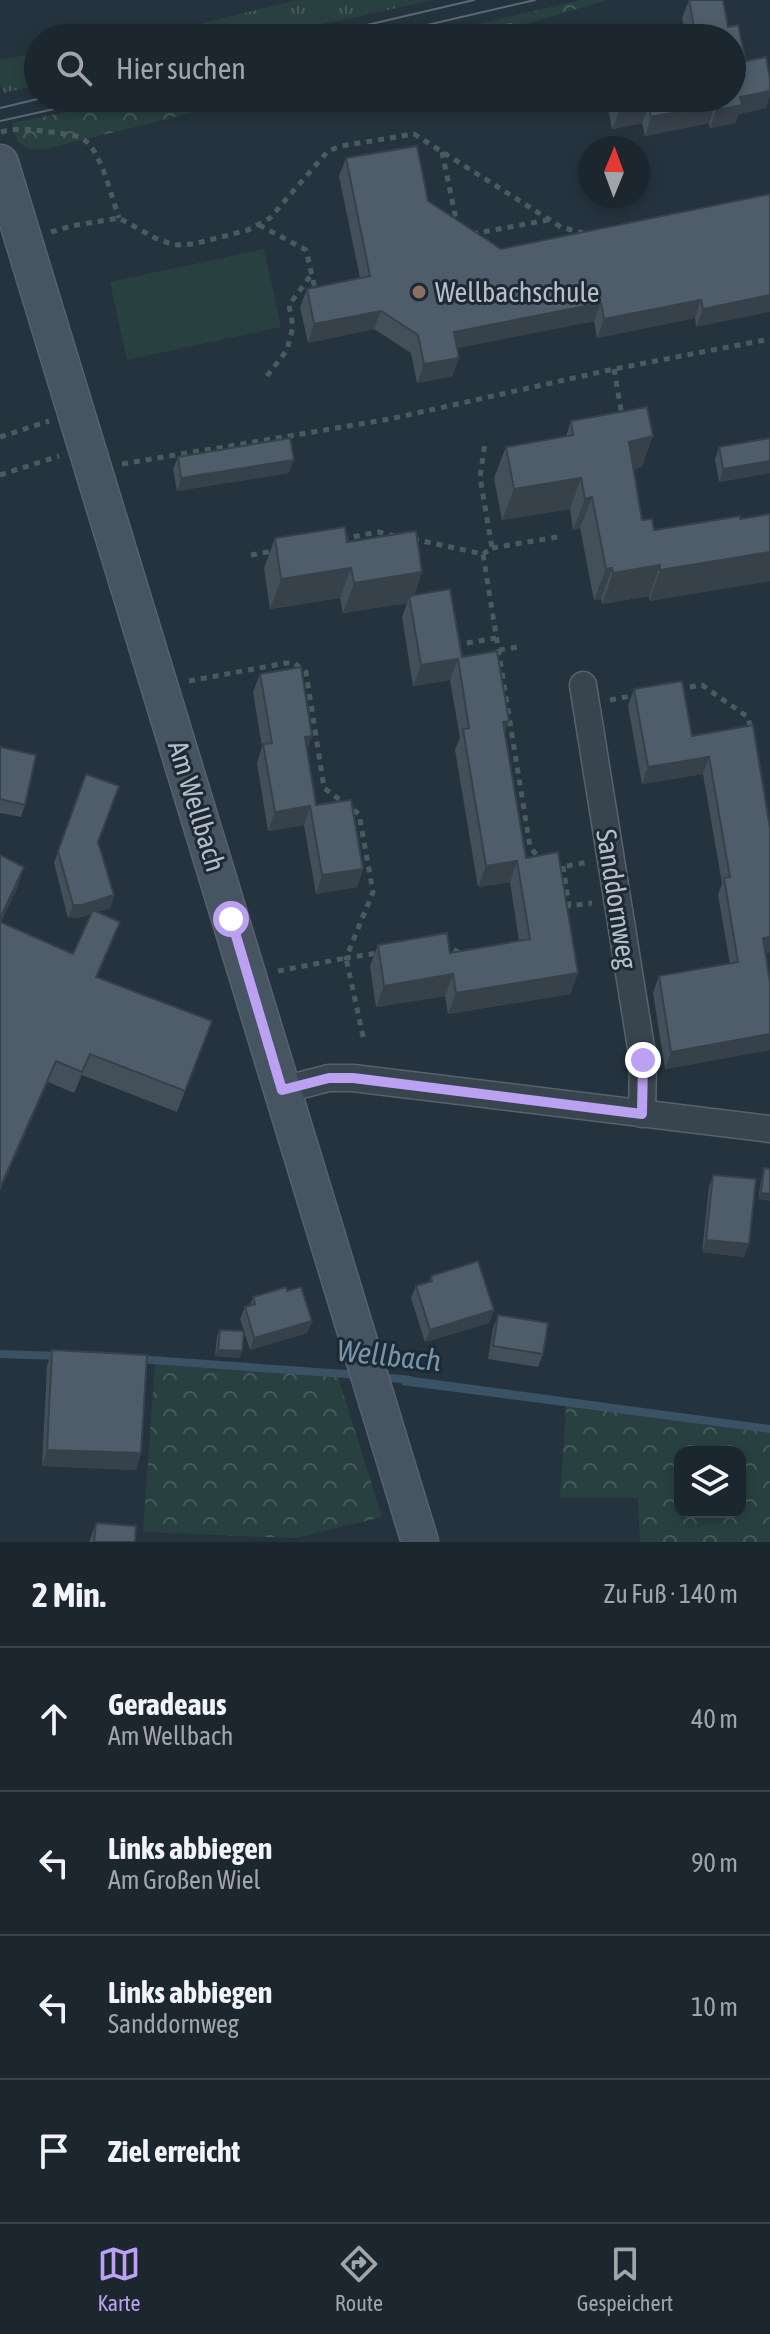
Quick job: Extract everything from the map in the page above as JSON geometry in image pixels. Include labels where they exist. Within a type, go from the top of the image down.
[{"type":"main road","name":"Am Wellbach","points":[[0,163],[420,1542]]},
{"type":"street","name":"Sanddornweg","points":[[584,695],[643,1060],[642,1114]]},
{"type":"street","points":[[282,1090],[329,1078],[353,1078],[770,1129]]},
{"type":"path","points":[[13,129],[71,135],[86,141],[95,153],[119,218]]},
{"type":"path","points":[[24,241],[71,226],[119,218],[174,245],[194,244],[248,230],[270,218],[328,151],[398,134],[414,134],[561,227],[580,233],[595,230]]},
{"type":"path","points":[[442,151],[456,222],[461,229],[473,234],[550,220]]},
{"type":"path","points":[[258,225],[306,250],[316,293]]},
{"type":"path","points":[[267,376],[287,350],[293,327],[289,305],[311,275]]},
{"type":"path","points":[[0,475],[90,457],[215,450],[390,419],[614,369],[770,339]]},
{"type":"path","points":[[614,369],[623,420]]},
{"type":"path","points":[[0,437],[76,412]]},
{"type":"path","points":[[485,443],[480,477],[492,548]]},
{"type":"path","points":[[336,540],[378,532],[483,554],[492,548],[563,536]]},
{"type":"path","points":[[251,555],[279,550]]},
{"type":"path","points":[[483,554],[530,847],[548,869],[611,858]]},
{"type":"path","points":[[454,645],[497,638]]},
{"type":"path","points":[[499,650],[519,647]]},
{"type":"path","points":[[161,687],[286,663],[294,663],[306,672],[324,788],[359,814],[373,892],[346,958],[364,1041]]},
{"type":"path","points":[[671,690],[702,685],[748,717],[751,732]]},
{"type":"path","points":[[584,695],[640,694]]},
{"type":"path","points":[[563,866],[569,906],[617,900]]},
{"type":"path","points":[[441,942],[473,960]]},
{"type":"path","points":[[278,971],[393,950]]},
{"type":"green space","points":[[297,0],[434,0],[323,24],[200,24]]},
{"type":"green space","points":[[581,0],[608,0],[525,24],[479,24]]},
{"type":"green space","points":[[24,56],[24,88],[3,93],[0,59]]},
{"type":"green space","points":[[67,112],[195,112],[42,150],[29,149],[18,142],[12,123]]},
{"type":"green space","points":[[264,249],[281,327],[127,360],[110,282]]},
{"type":"green space","points":[[155,1364],[338,1377],[382,1517],[295,1538],[143,1532]]},
{"type":"green space","points":[[566,1405],[770,1433],[770,1542],[640,1542],[638,1498],[560,1498]]},
{"type":"water","points":[[399,1375],[770,1425],[770,1433],[402,1385]]},
{"type":"building","points":[[689,0],[723,0],[727,24],[693,24]]},
{"type":"building","points":[[766,57],[770,91],[746,96],[746,61]]},
{"type":"building","points":[[650,112],[678,112],[651,117]]},
{"type":"building","points":[[417,146],[428,201],[501,249],[770,194],[770,295],[703,309],[701,300],[604,319],[601,303],[454,332],[459,358],[424,364],[418,335],[381,311],[314,324],[307,289],[370,276],[346,158]]},
{"type":"building","points":[[647,407],[653,436],[629,442],[642,520],[652,519],[654,530],[770,514],[770,552],[660,570],[660,565],[613,573],[612,568],[606,569],[592,497],[585,499],[581,478],[514,489],[506,447],[573,435],[571,421]]},
{"type":"building","points":[[290,438],[294,460],[181,478],[178,457]]},
{"type":"building","points":[[770,438],[770,461],[723,469],[719,447]]},
{"type":"building","points":[[345,527],[347,542],[416,531],[422,572],[354,583],[351,568],[281,579],[275,538]]},
{"type":"building","points":[[450,589],[462,657],[497,651],[509,721],[503,722],[526,858],[558,852],[578,973],[456,993],[453,974],[384,986],[378,945],[447,933],[450,953],[530,939],[517,861],[486,866],[463,729],[469,728],[458,659],[421,665],[409,596]]},
{"type":"building","points":[[301,667],[312,736],[305,737],[316,805],[351,800],[363,869],[322,875],[310,806],[275,812],[263,744],[272,743],[260,674]]},
{"type":"building","points":[[682,681],[692,736],[753,725],[770,828],[770,937],[763,938],[770,982],[770,1034],[671,1052],[659,976],[738,962],[724,878],[730,877],[709,757],[648,767],[634,689]]},
{"type":"building","points":[[0,747],[36,755],[25,805],[0,799]]},
{"type":"building","points":[[86,774],[119,786],[98,842],[114,895],[73,905],[58,851]]},
{"type":"building","points":[[0,855],[24,867],[0,919]]},
{"type":"building","points":[[93,910],[120,922],[96,977],[212,1021],[185,1091],[90,1054],[82,1072],[56,1061],[0,1188],[0,922],[73,954]]},
{"type":"building","points":[[764,1168],[770,1169],[770,1194],[761,1193]]},
{"type":"building","points":[[713,1175],[756,1179],[749,1244],[706,1240]]},
{"type":"building","points":[[478,1261],[494,1310],[430,1330],[416,1286],[432,1281],[431,1276]]},
{"type":"building","points":[[286,1287],[287,1291],[301,1287],[312,1321],[254,1338],[245,1307],[255,1304],[253,1297]]},
{"type":"building","points":[[498,1315],[548,1323],[543,1354],[493,1346]]},
{"type":"building","points":[[220,1330],[244,1331],[242,1351],[218,1350]]},
{"type":"building","points":[[52,1350],[147,1355],[141,1453],[47,1450]]},
{"type":"building","points":[[96,1523],[136,1526],[135,1542],[94,1542]]},
{"type":"waterway","name":"Wellbach","points":[[0,1354],[59,1356]]},
{"type":"waterway","name":"Wellbach","points":[[137,1359],[359,1375]]},
{"type":"waterway","name":"Wellbach","points":[[380,1377],[410,1380]]},
{"type":"tram line","points":[[371,24],[474,0]]},
{"type":"tram line","points":[[431,24],[535,0]]},
{"type":"tram line","points":[[0,108],[24,102]]},
{"type":"tram line","points":[[0,121],[41,112]]},
{"type":"place","name":"Wellbachschule","points":[[419,292]]},
{"type":"route","points":[[231,919],[282,1090],[329,1078],[353,1078],[642,1114],[643,1060]]}]
